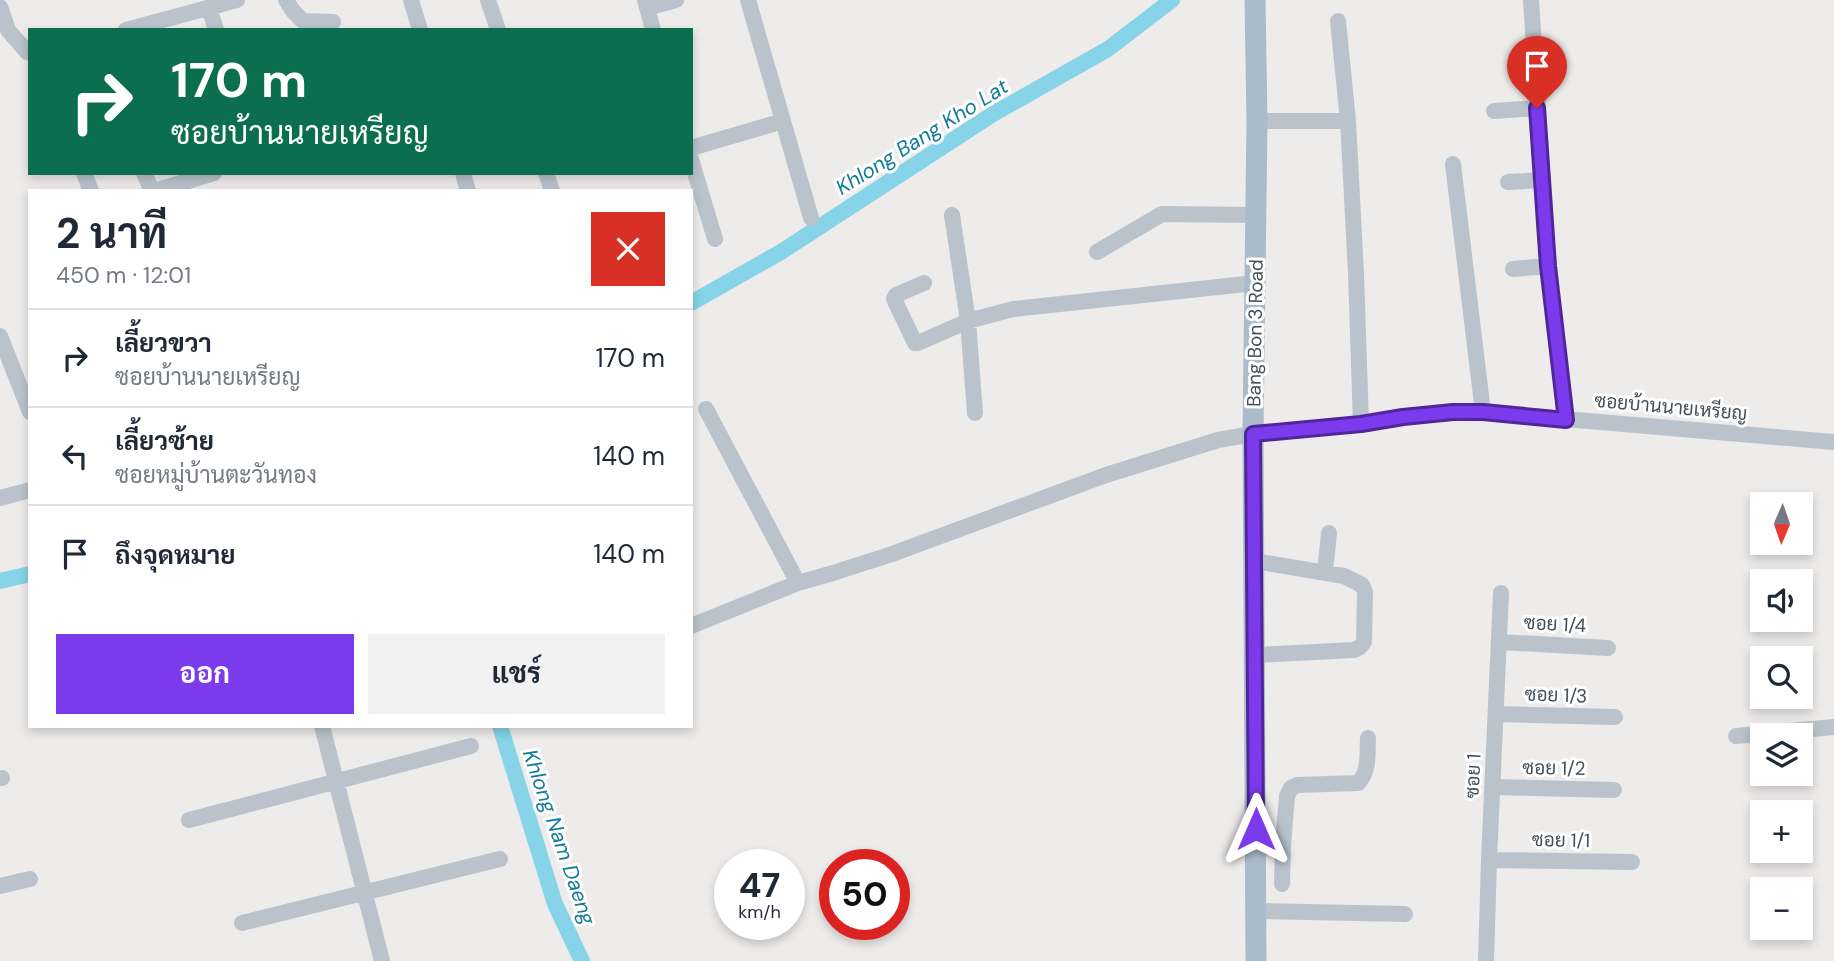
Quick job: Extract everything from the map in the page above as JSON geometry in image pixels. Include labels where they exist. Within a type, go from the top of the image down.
[{"type":"main road","name":"Bang Bon 3 Road","points":[[1255,0],[1257,121],[1253,434],[1256,961]]},
{"type":"street","points":[[134,28],[237,0]]},
{"type":"street","points":[[286,0],[303,21],[333,22]]},
{"type":"street","points":[[411,0],[419,28]]},
{"type":"street","points":[[488,0],[497,28]]},
{"type":"street","points":[[652,28],[646,4],[676,0]]},
{"type":"street","points":[[748,0],[811,218]]},
{"type":"street","points":[[1531,0],[1548,266],[1566,420]]},
{"type":"street","points":[[0,8],[9,30],[28,52]]},
{"type":"street","points":[[209,8],[215,28]]},
{"type":"street","points":[[1338,21],[1348,121],[1361,424]]},
{"type":"street","points":[[1494,111],[1537,108]]},
{"type":"street","points":[[693,147],[783,121]]},
{"type":"street","points":[[1257,121],[1348,121]]},
{"type":"street","points":[[1454,164],[1483,412]]},
{"type":"street","points":[[693,166],[715,239]]},
{"type":"street","points":[[161,189],[207,175]]},
{"type":"street","points":[[1508,182],[1542,180]]},
{"type":"street","points":[[1097,252],[1162,214],[1256,215]]},
{"type":"street","points":[[952,215],[968,321],[975,413]]},
{"type":"street","points":[[1513,269],[1548,266]]},
{"type":"street","points":[[924,283],[894,297],[915,343],[968,321],[1013,309],[1255,283]]},
{"type":"street","points":[[0,336],[28,407]]},
{"type":"street","points":[[706,408],[798,583]]},
{"type":"street","name":"ซอยบ้านนายเหรียญ","points":[[693,624],[798,583],[892,554],[1105,475],[1218,440],[1253,434],[1441,413],[1483,412],[1834,442]]},
{"type":"street","points":[[0,498],[28,491]]},
{"type":"street","points":[[1325,572],[1329,533]]},
{"type":"street","points":[[1255,561],[1344,576],[1363,585],[1365,592],[1364,642],[1360,647],[1354,650],[1255,655]]},
{"type":"street","name":"ซอย 1","points":[[1486,961],[1501,593]]},
{"type":"street","name":"ซอย 1/4","points":[[1500,642],[1608,648]]},
{"type":"street","name":"ซอย 1/3","points":[[1497,714],[1615,717]]},
{"type":"street","points":[[1736,736],[1834,727]]},
{"type":"street","points":[[322,728],[383,961]]},
{"type":"street","points":[[1282,884],[1287,796],[1291,788],[1297,785],[1358,783],[1366,770],[1368,738]]},
{"type":"street","points":[[189,820],[471,746]]},
{"type":"street","name":"ซอย 1/2","points":[[1493,787],[1614,790]]},
{"type":"street","points":[[1256,848],[1283,846]]},
{"type":"street","points":[[242,923],[499,859]]},
{"type":"street","name":"ซอย 1/1","points":[[1489,860],[1632,862]]},
{"type":"street","points":[[0,886],[30,879]]},
{"type":"street","points":[[1256,911],[1405,914]]},
{"type":"waterway","name":"Khlong Bang Kho Lat","points":[[693,302],[781,252],[993,114],[1108,49],[1172,0]]},
{"type":"waterway","name":"Khlong Bang Kho Lat","points":[[0,581],[28,574]]},
{"type":"waterway","name":"Khlong Nam Daeng","points":[[501,728],[555,904],[582,961]]},
{"type":"route","points":[[1256,829],[1253,434],[1453,412],[1483,412],[1566,420],[1548,266],[1537,108]]}]
